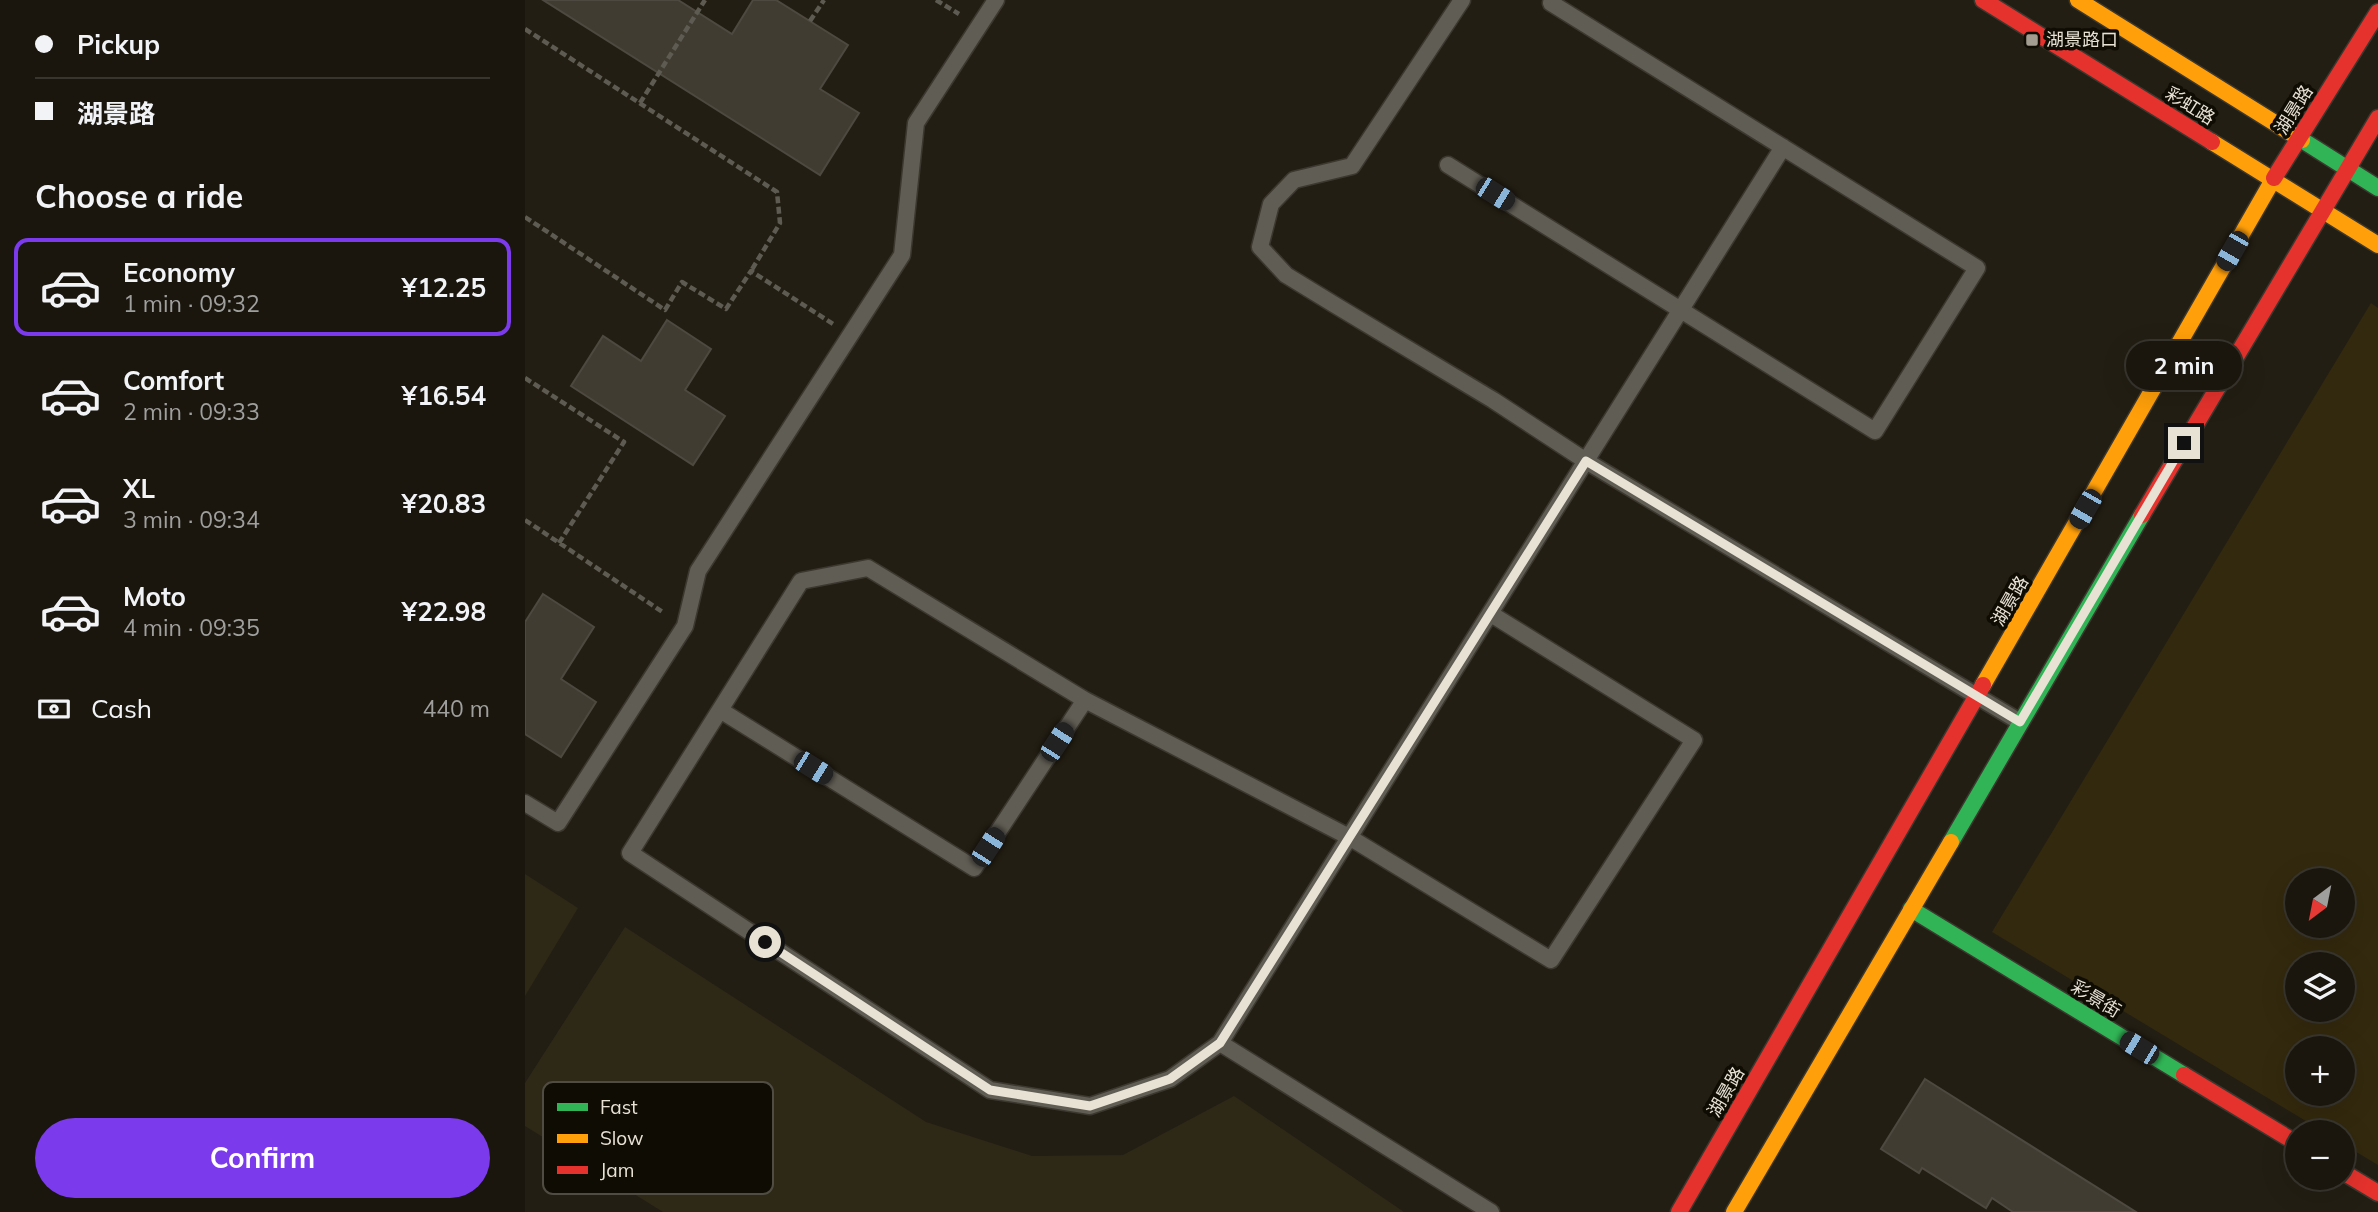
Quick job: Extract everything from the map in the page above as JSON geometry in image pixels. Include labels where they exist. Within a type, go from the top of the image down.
[{"type":"main road","name":"彩虹路","points":[[1983,0],[2378,245]]},
{"type":"main road","name":"彩虹路","points":[[2078,0],[2378,188]]},
{"type":"main road","name":"湖景路","points":[[1679,1212],[2273,180],[2378,12]]},
{"type":"main road","points":[[1734,1212],[2321,210],[2378,118]]},
{"type":"main road","name":"彩景街","points":[[1911,909],[2285,1136]]},
{"type":"main road","points":[[2355,1179],[2378,1193]]},
{"type":"lane","points":[[525,803],[558,822],[685,626],[698,571],[902,255],[916,123],[996,0]]},
{"type":"lane","points":[[1462,0],[1352,166],[1294,180],[1271,204],[1259,247],[1286,275],[1493,400],[1586,461],[2020,722]]},
{"type":"lane","points":[[1448,165],[1875,431],[1977,268],[1551,3]]},
{"type":"lane","points":[[1491,614],[1694,740],[1551,960],[1349,837],[1085,700],[868,568],[801,581],[630,853],[990,1090],[1090,1106],[1170,1079],[1220,1043],[1349,837],[1491,614],[1783,147]]},
{"type":"lane","points":[[720,710],[974,868],[1085,700]]},
{"type":"lane","points":[[1220,1043],[1491,1212]]},
{"type":"path","points":[[640,103],[705,0]]},
{"type":"path","points":[[810,22],[824,0]]},
{"type":"path","points":[[525,29],[777,192],[780,223],[726,309],[683,282],[665,310],[525,217]]},
{"type":"path","points":[[751,271],[851,336]]},
{"type":"path","points":[[525,378],[624,442],[559,543]]},
{"type":"path","points":[[525,520],[685,626]]},
{"type":"shaded area","points":[[2371,303],[2378,308],[2378,1165],[2355,1151],[2355,1120],[2304,1120],[1992,932]]},
{"type":"shaded area","points":[[525,874],[578,908],[525,996]]},
{"type":"shaded area","points":[[625,927],[926,1122],[1032,1156],[1123,1155],[1234,1096],[1404,1212],[663,1212],[634,1194],[773,1194],[773,1082],[543,1082],[543,1137],[525,1126],[525,1083]]},
{"type":"building","points":[[543,0],[678,0],[732,34],[753,0],[776,0],[848,45],[820,89],[859,113],[820,175]]},
{"type":"building","points":[[667,320],[711,349],[685,390],[725,416],[693,465],[571,386],[603,336],[641,361]]},
{"type":"building","points":[[543,594],[594,627],[561,679],[596,702],[561,757],[525,734],[525,622]]},
{"type":"building","points":[[1925,1079],[2136,1212],[2013,1212],[1992,1198],[1986,1208],[1922,1168],[1919,1173],[1881,1149]]},
{"type":"traffic: fast","points":[[2302,140],[2378,188]]},
{"type":"traffic: fast","points":[[1951,842],[2142,515]]},
{"type":"traffic: fast","points":[[1911,909],[2184,1075]]},
{"type":"traffic: slow","points":[[2078,0],[2302,140]]},
{"type":"traffic: slow","points":[[2212,142],[2378,245]]},
{"type":"traffic: slow","points":[[1983,685],[2274,178]]},
{"type":"traffic: slow","points":[[1734,1212],[1951,842]]},
{"type":"traffic: jam","points":[[1983,0],[2212,142]]},
{"type":"traffic: jam","points":[[2274,178],[2378,12]]},
{"type":"traffic: jam","points":[[2142,515],[2378,118]]},
{"type":"traffic: jam","points":[[1679,1212],[1983,685]]},
{"type":"traffic: jam","points":[[2184,1075],[2285,1136]]},
{"type":"traffic: jam","points":[[2355,1179],[2378,1193]]},
{"type":"place","name":"湖景路口","points":[[2032,40]]},
{"type":"route","points":[[765,942],[990,1090],[1090,1106],[1170,1079],[1220,1043],[1586,461],[2020,722],[2184,443]]}]
